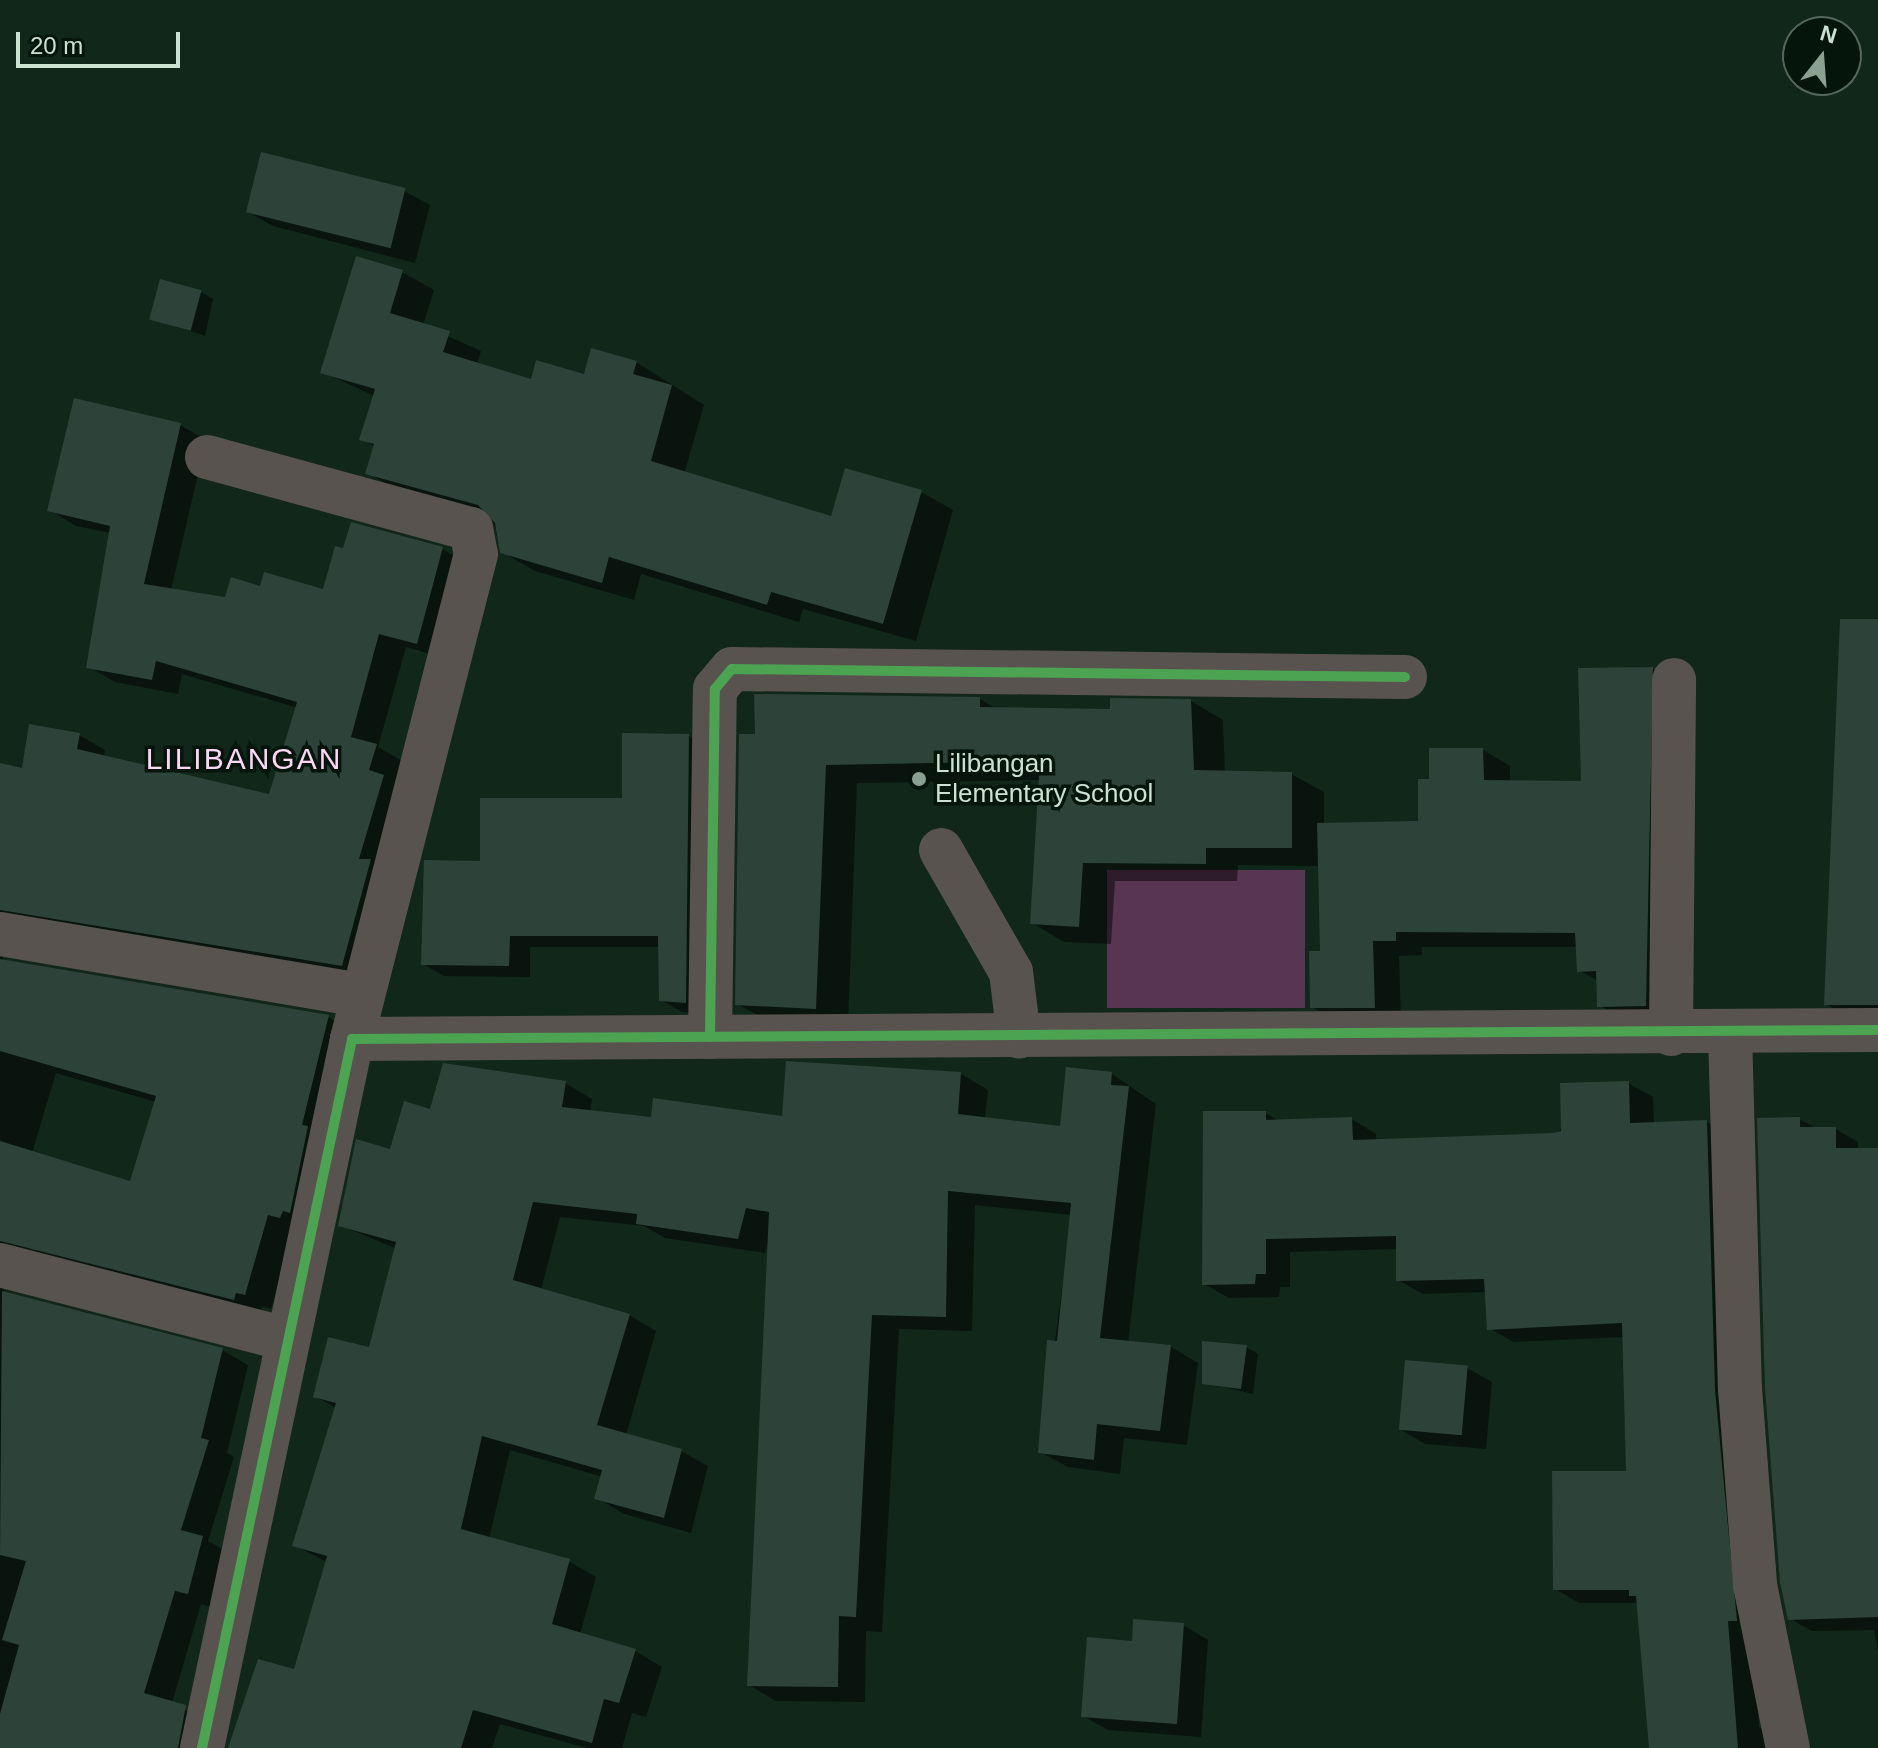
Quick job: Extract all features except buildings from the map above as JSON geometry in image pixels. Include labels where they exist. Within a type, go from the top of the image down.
[{"type":"street","points":[[202,1748],[362,995],[476,554],[471,529],[207,457]]},
{"type":"street","points":[[710,1037],[715,689],[732,669],[1405,677]]},
{"type":"street","points":[[1671,1034],[1674,680]]},
{"type":"street","points":[[941,850],[1011,972],[1019,1037]]},
{"type":"street","points":[[0,934],[362,995]]},
{"type":"street","points":[[352,1039],[1671,1034],[1878,1030]]},
{"type":"street","points":[[1730,1033],[1740,1389],[1755,1585],[1788,1748]]},
{"type":"street","points":[[0,1265],[287,1339]]},
{"type":"shaded area","points":[[1107,870],[1305,870],[1305,1008],[1107,1008]]},
{"type":"cycle path","points":[[710,1037],[715,689],[732,669],[1405,677]]},
{"type":"cycle path","points":[[202,1748],[352,1039],[1878,1030]]},
{"type":"place","name":"Lilibangan Elementary School","points":[[919,779]]},
{"type":"district","name":"LILIBANGAN","points":[[244,759]]}]
